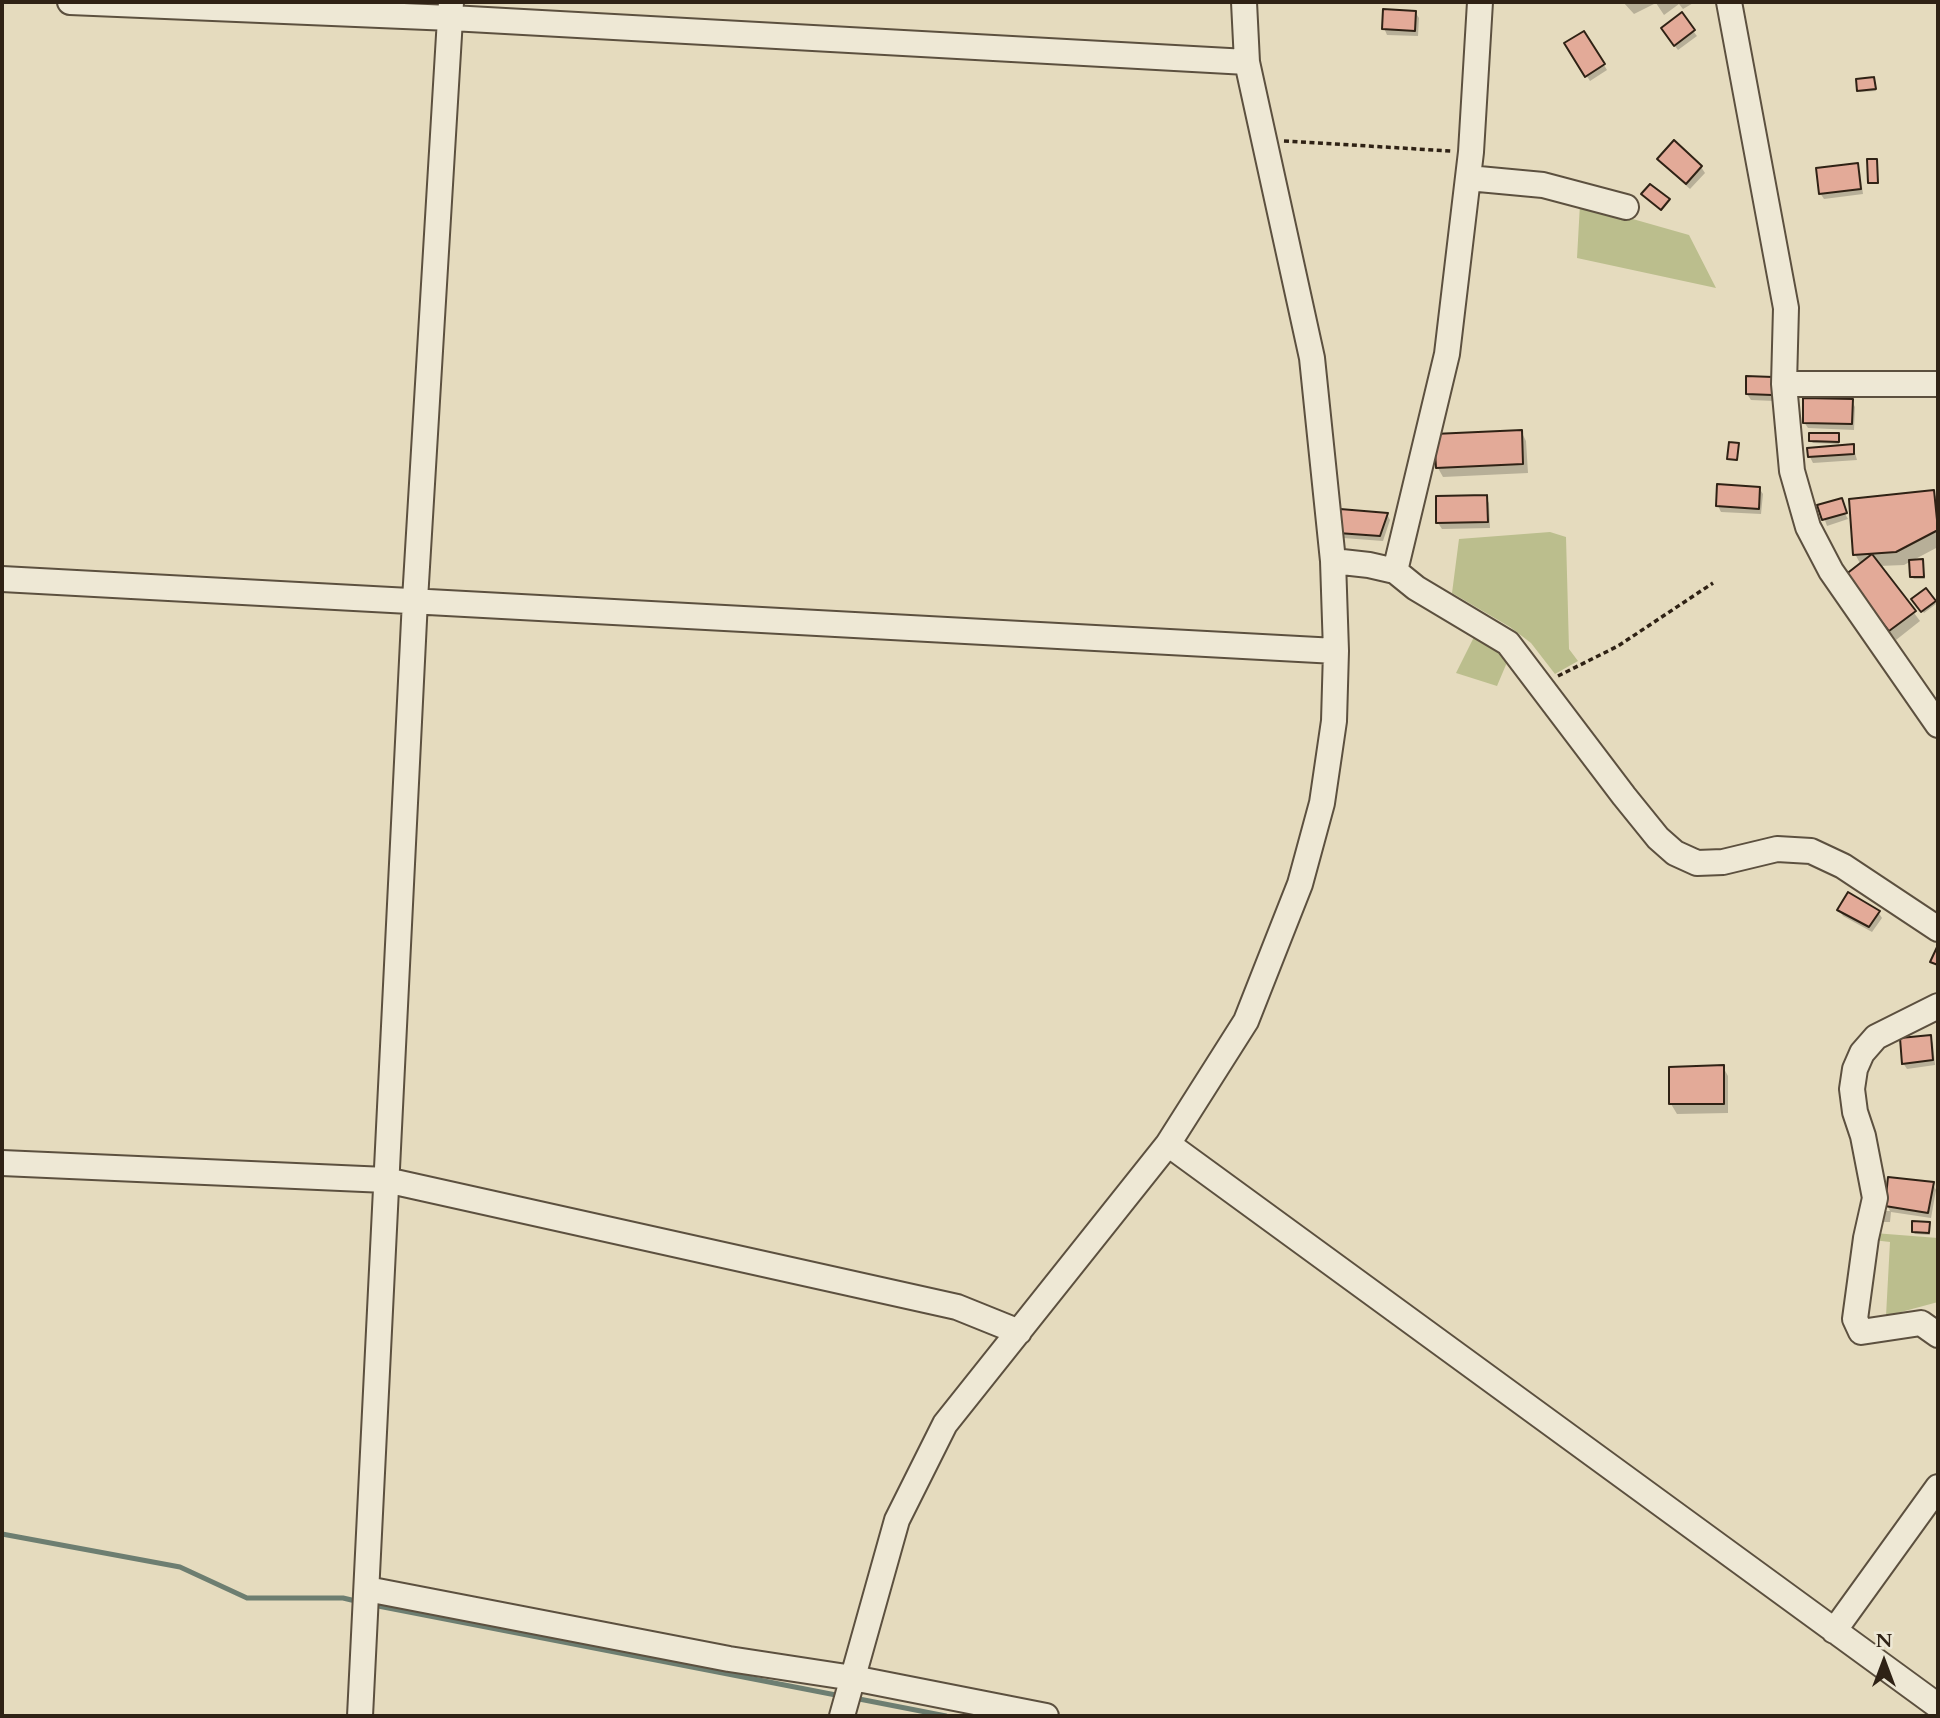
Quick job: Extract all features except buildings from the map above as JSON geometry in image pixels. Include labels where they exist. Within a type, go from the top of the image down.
[{"type":"street","points":[[69,2],[451,10],[1247,62]]},
{"type":"street","points":[[849,1702],[897,1520],[945,1424],[1168,1144],[1246,1021],[1300,884],[1322,803],[1334,721],[1336,651],[1333,561],[1312,358],[1247,62],[1244,2]]},
{"type":"street","points":[[1395,571],[1447,354],[1471,152],[1480,2]]},
{"type":"street","points":[[1729,2],[1786,308],[1784,384],[1792,471],[1808,527],[1831,571],[1938,725]]},
{"type":"street","points":[[360,1716],[415,600],[451,10]]},
{"type":"street","points":[[1468,178],[1543,185],[1626,207]]},
{"type":"street","points":[[1784,384],[1938,384]]},
{"type":"street","points":[[1333,561],[1395,571],[1416,587],[1508,642],[1624,796],[1658,838],[1675,853],[1697,863],[1710,863],[1777,849],[1811,851],[1843,866],[1938,929]]},
{"type":"street","points":[[2,579],[1336,651]]},
{"type":"street","points":[[1938,1006],[1876,1037],[1861,1053],[1852,1089],[1854,1112],[1863,1136],[1875,1198],[1854,1319],[1861,1332],[1921,1323],[1938,1335]]},
{"type":"street","points":[[1168,1144],[1938,1706]]},
{"type":"street","points":[[2,1163],[386,1180],[957,1307],[1018,1332]]},
{"type":"street","points":[[1834,1631],[1938,1487]]},
{"type":"street","points":[[366,1600],[729,1659],[849,1702],[1046,1716]]},
{"type":"path","points":[[1264,140],[1471,152]]},
{"type":"path","points":[[1541,684],[1618,646],[1713,583]]},
{"type":"green space","points":[[1580,204],[1689,235],[1716,288],[1577,258]]},
{"type":"green space","points":[[1550,532],[1566,537],[1569,649],[1578,661],[1555,674],[1531,643],[1510,627],[1452,593],[1459,539]]},
{"type":"green space","points":[[1475,635],[1508,660],[1497,686],[1456,673]]},
{"type":"green space","points":[[1874,1233],[1938,1238],[1938,1302],[1886,1316],[1890,1242],[1873,1240]]},
{"type":"waterway","points":[[2,1534],[180,1567],[247,1598],[343,1598],[360,1602]]},
{"type":"waterway","points":[[373,1605],[841,1696]]},
{"type":"waterway","points":[[854,1698],[946,1716]]}]
